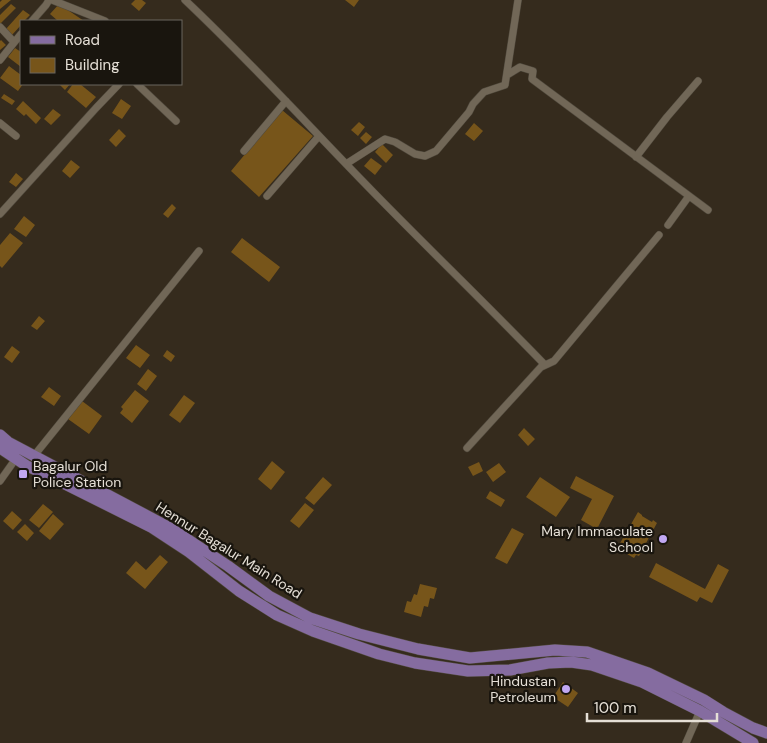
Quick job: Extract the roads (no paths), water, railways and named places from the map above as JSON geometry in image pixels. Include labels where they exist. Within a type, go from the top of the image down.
[{"type":"main road","name":"Hennur Bagalur Main Road","points":[[0,435],[19,454],[27,466],[151,528],[188,552],[239,591],[277,615],[313,632],[415,664],[468,671],[510,670],[548,663],[571,662],[592,665],[642,682],[700,711],[753,743]]},
{"type":"main road","name":"Hennur Bagalur Main Road","points":[[0,448],[33,456],[172,529],[269,596],[310,618],[407,647],[470,658],[556,650],[587,652],[648,673],[704,700],[753,728],[767,733]]},
{"type":"street","points":[[33,20],[50,0],[101,20]]},
{"type":"street","points":[[185,0],[227,40],[346,164],[546,365]]},
{"type":"street","points":[[346,164],[385,138],[415,154],[425,156],[436,151],[484,92],[505,85],[518,0]]},
{"type":"street","points":[[0,27],[14,42]]},
{"type":"street","points":[[0,60],[20,35]]},
{"type":"street","points":[[507,75],[520,67],[533,71],[532,79],[708,210]]},
{"type":"street","points":[[636,157],[698,81]]},
{"type":"street","points":[[0,214],[118,85]]},
{"type":"street","points":[[138,85],[176,121]]},
{"type":"street","points":[[244,151],[286,101]]},
{"type":"street","points":[[0,123],[16,136]]},
{"type":"street","points":[[267,196],[319,136]]},
{"type":"street","points":[[668,225],[689,196]]},
{"type":"street","points":[[467,448],[541,367],[554,361],[659,236]]},
{"type":"street","points":[[27,466],[33,456],[199,251]]},
{"type":"street","points":[[0,481],[19,454]]},
{"type":"street","points":[[686,743],[700,711]]},
{"type":"place","name":"Bagalur Old Police Station","points":[[23,474]]},
{"type":"place","name":"Mary Immaculate School","points":[[663,539]]},
{"type":"place","name":"Hindustan Petroleum","points":[[566,689]]}]
